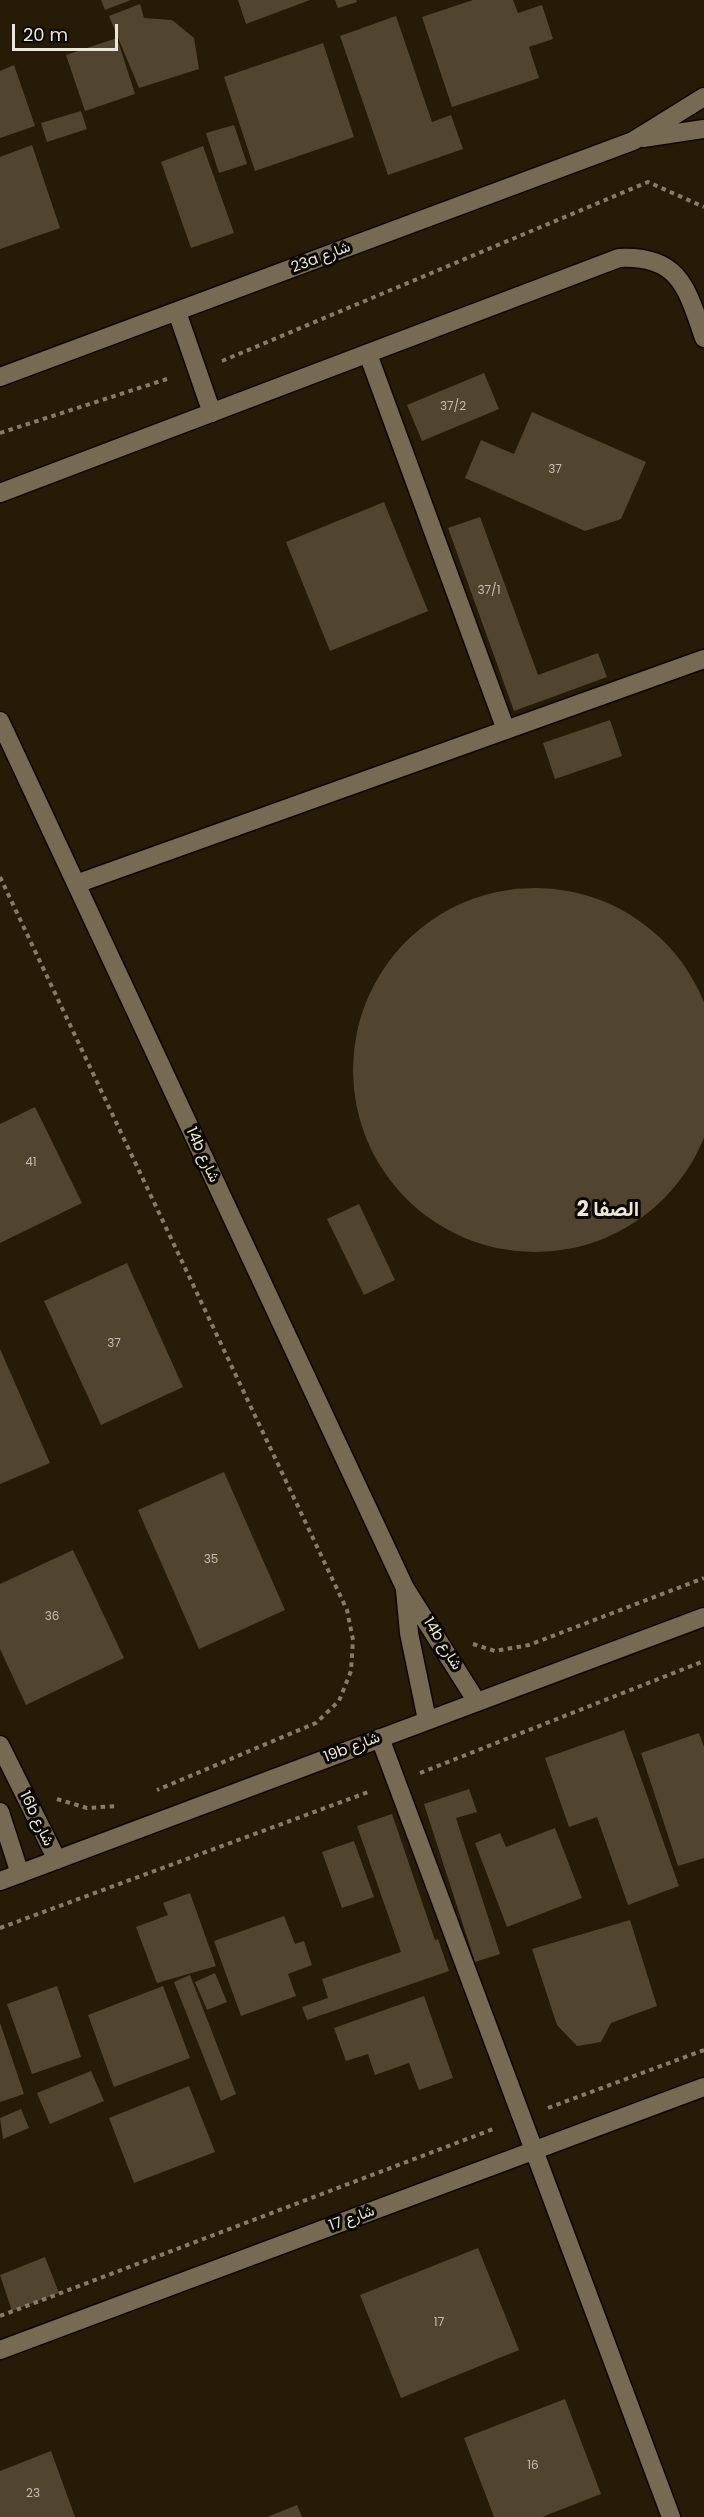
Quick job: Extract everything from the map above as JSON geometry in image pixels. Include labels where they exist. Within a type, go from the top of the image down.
[{"type":"street","name":"23a شارع","points":[[641,138],[704,97]]},
{"type":"street","name":"23a شارع","points":[[0,377],[641,138],[704,129]]},
{"type":"street","points":[[0,493],[619,258],[641,257],[662,263],[679,277],[690,297],[704,338]]},
{"type":"street","points":[[177,312],[212,413]]},
{"type":"street","points":[[368,354],[506,730]]},
{"type":"street","points":[[76,884],[704,659]]},
{"type":"street","name":"14b شارع","points":[[0,721],[405,1588],[477,1702]]},
{"type":"street","name":"14b شارع","points":[[405,1588],[411,1644],[427,1720]]},
{"type":"street","name":"19b شارع","points":[[0,1881],[704,1617]]},
{"type":"street","points":[[380,1738],[671,2517]]},
{"type":"street","name":"16b شارع","points":[[0,1745],[57,1860]]},
{"type":"street","name":"16b شارع","points":[[0,1812],[20,1874]]},
{"type":"street","name":"شارع 17","points":[[0,2350],[704,2087]]},
{"type":"path","points":[[222,361],[648,182],[704,207]]},
{"type":"path","points":[[0,433],[167,379]]},
{"type":"path","points":[[0,877],[346,1610],[353,1640],[351,1671],[339,1701],[316,1723],[152,1792]]},
{"type":"path","points":[[465,1641],[495,1651],[529,1645],[704,1578]]},
{"type":"path","points":[[0,1928],[396,1782],[704,1661]]},
{"type":"path","points":[[55,1798],[87,1808],[120,1806]]},
{"type":"path","points":[[0,2316],[704,2050]]},
{"type":"building","points":[[101,0],[131,0],[105,10]]},
{"type":"building","points":[[238,0],[310,0],[246,24]]},
{"type":"building","points":[[335,0],[356,0],[357,2],[338,8]]},
{"type":"building","points":[[473,0],[513,0],[518,13],[542,5],[553,39],[529,47],[539,78],[452,107],[422,17]]},
{"type":"building","points":[[140,4],[144,18],[172,20],[194,38],[199,69],[139,88],[109,16]]},
{"type":"building","points":[[396,16],[432,122],[451,115],[463,149],[388,175],[340,36]]},
{"type":"building","points":[[117,38],[135,94],[85,111],[66,55]]},
{"type":"building","points":[[323,43],[354,137],[255,171],[224,77]]},
{"type":"building","points":[[14,65],[35,126],[0,138],[0,71]]},
{"type":"building","points":[[81,111],[87,129],[47,142],[41,123]]},
{"type":"building","points":[[234,125],[247,164],[219,173],[206,133]]},
{"type":"building","points":[[32,145],[60,228],[0,249],[0,157]]},
{"type":"building","points":[[203,146],[234,233],[191,248],[161,162]]},
{"type":"building","points":[[484,373],[499,409],[422,441],[407,405]]},
{"type":"building","points":[[532,412],[646,462],[621,519],[585,531],[465,478],[481,440],[514,454]]},
{"type":"building","points":[[384,502],[428,611],[330,651],[286,542]]},
{"type":"building","points":[[480,517],[538,675],[598,653],[607,677],[514,711],[448,528]]},
{"type":"building","points":[[610,720],[622,756],[555,779],[543,743]]},
{"type":"building","points":[[535,888],[571,891],[605,902],[621,909],[664,941],[696,984],[703,1000],[714,1034],[717,1070],[714,1106],[703,1140],[696,1156],[664,1199],[621,1231],[605,1238],[571,1249],[535,1252],[499,1249],[465,1238],[449,1231],[406,1199],[374,1156],[367,1140],[356,1106],[353,1070],[356,1034],[367,1000],[374,984],[406,941],[449,909],[465,902],[499,891]]},
{"type":"building","points":[[35,1107],[82,1203],[0,1243],[0,1124]]},
{"type":"building","points":[[359,1204],[395,1280],[364,1295],[327,1219]]},
{"type":"building","points":[[127,1263],[183,1387],[101,1425],[44,1301]]},
{"type":"building","points":[[0,1349],[50,1463],[0,1484]]},
{"type":"building","points":[[224,1472],[285,1610],[199,1649],[138,1510]]},
{"type":"building","points":[[73,1550],[124,1658],[26,1705],[0,1649],[0,1584]]},
{"type":"building","points":[[624,1730],[679,1886],[628,1905],[597,1817],[569,1827],[545,1758]]},
{"type":"building","points":[[699,1733],[704,1747],[704,1858],[678,1866],[641,1753]]},
{"type":"building","points":[[469,1789],[477,1812],[456,1818],[500,1954],[475,1962],[424,1804]]},
{"type":"building","points":[[392,1814],[435,1940],[438,1939],[449,1971],[307,2020],[302,2007],[328,1998],[322,1979],[401,1952],[357,1826]]},
{"type":"building","points":[[555,1828],[582,1898],[507,1927],[475,1843],[500,1833],[506,1847]]},
{"type":"building","points":[[354,1841],[374,1897],[342,1908],[322,1852]]},
{"type":"building","points":[[190,1893],[216,1966],[157,1983],[136,1927],[168,1915],[163,1903]]},
{"type":"building","points":[[284,1916],[295,1944],[304,1941],[312,1965],[288,1974],[296,1996],[241,2016],[214,1941]]},
{"type":"building","points":[[630,1920],[657,2006],[611,2023],[601,2042],[577,2046],[557,2025],[532,1949]]},
{"type":"building","points":[[215,1973],[227,2002],[207,2010],[195,1982]]},
{"type":"building","points":[[190,1975],[236,2094],[221,2101],[174,1982]]},
{"type":"building","points":[[57,1986],[81,2057],[32,2074],[7,2004]]},
{"type":"building","points":[[163,1986],[190,2058],[114,2087],[88,2015]]},
{"type":"building","points":[[424,1996],[453,2078],[419,2090],[409,2063],[375,2075],[368,2054],[346,2061],[334,2028]]},
{"type":"building","points":[[0,2023],[24,2094],[0,2102]]},
{"type":"building","points":[[91,2071],[104,2101],[50,2124],[37,2093]]},
{"type":"building","points":[[189,2086],[215,2152],[134,2183],[109,2118]]},
{"type":"building","points":[[21,2109],[29,2128],[3,2139],[0,2118]]},
{"type":"building","points":[[478,2248],[519,2350],[401,2398],[360,2295]]},
{"type":"building","points":[[45,2257],[59,2293],[12,2311],[0,2275]]},
{"type":"building","points":[[565,2399],[601,2494],[542,2517],[494,2517],[464,2438]]},
{"type":"building","points":[[51,2451],[75,2517],[0,2517],[0,2471]]},
{"type":"building","points":[[297,2505],[302,2517],[267,2517]]},
{"type":"district","name":"الصفا 2","points":[[608,1211]]}]
